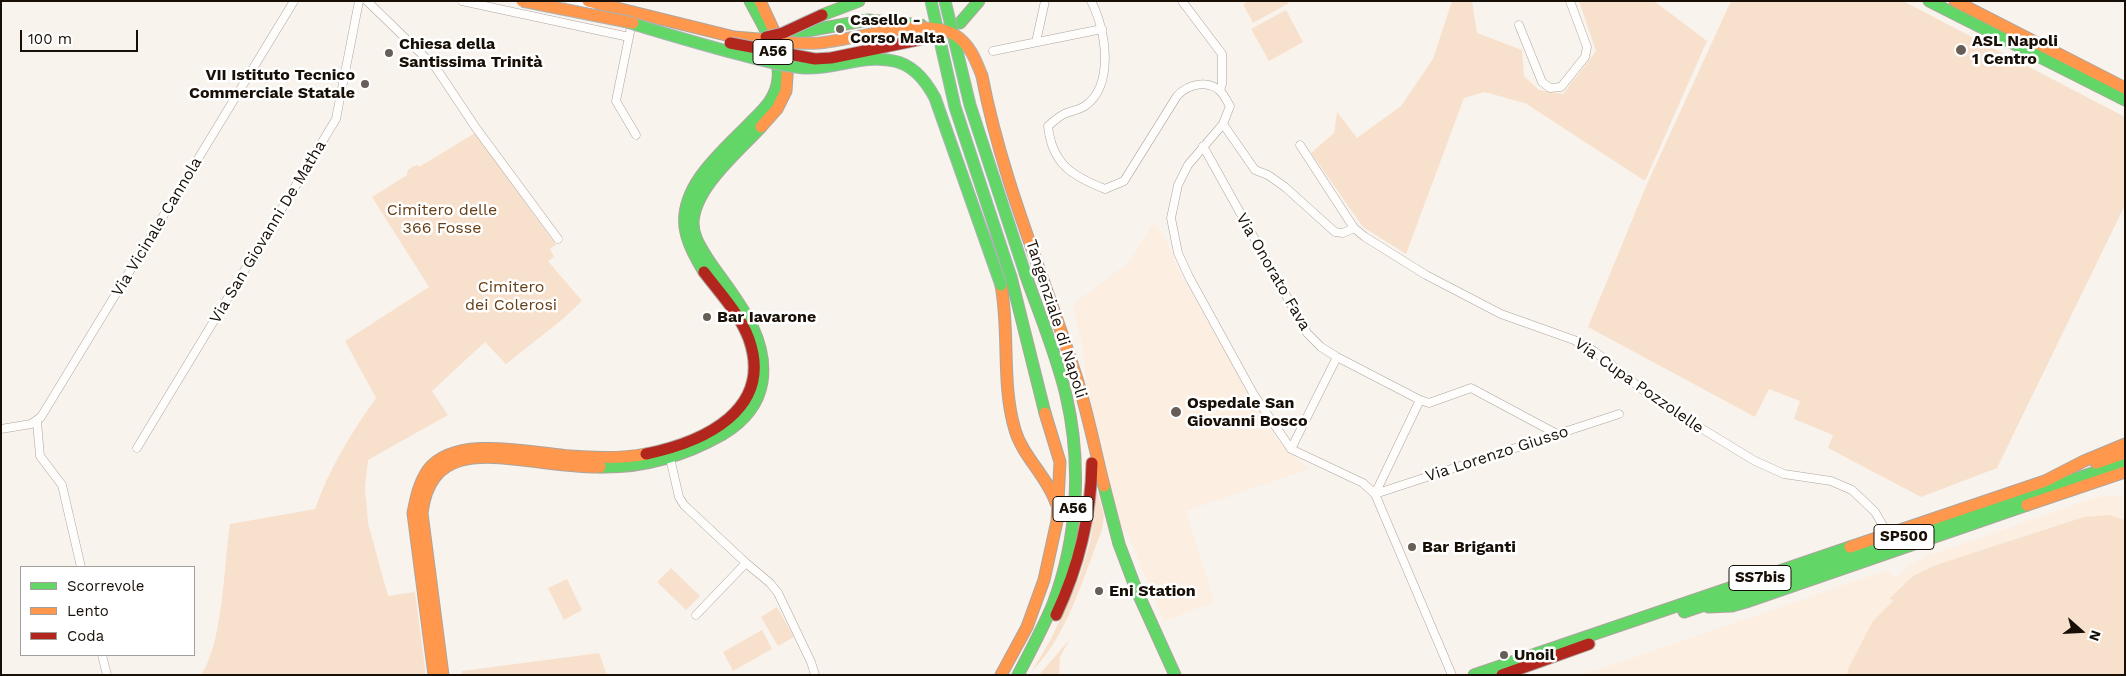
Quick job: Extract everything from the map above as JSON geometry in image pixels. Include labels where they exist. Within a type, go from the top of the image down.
[{"type":"main road","points":[[522,1],[624,16],[734,37],[786,43],[826,42],[882,32],[932,27]]},
{"type":"main road","points":[[561,1],[624,16]]},
{"type":"main road","points":[[588,1],[624,16],[709,46],[786,66],[823,69],[882,59],[896,61],[910,68],[925,80],[935,98],[1001,285],[1006,313],[1006,377]]},
{"type":"main road","points":[[750,1],[780,52]]},
{"type":"main road","points":[[434,675],[413,513],[419,484],[431,466],[449,454],[468,449],[500,449],[599,458],[629,457],[690,450],[738,424],[752,409],[760,391],[764,362],[760,342],[752,324],[700,246],[694,231],[694,222],[696,205],[704,189],[768,113],[778,88],[780,52],[760,1]]},
{"type":"main road","points":[[758,39],[783,32],[859,1]]},
{"type":"main road","name":"Tangenziale di Napoli","points":[[931,1],[941,52],[958,119],[1012,277],[1046,418],[1060,462],[1060,493],[1057,521],[1044,580],[1027,627],[1001,675]]},
{"type":"main road","name":"Tangenziale di Napoli","points":[[945,1],[959,68],[974,124],[1066,395],[1073,442],[1074,490],[1069,540],[1060,582],[1044,624],[1018,675]]},
{"type":"main road","points":[[891,21],[934,14],[955,1]]},
{"type":"main road","points":[[960,23],[979,1]]},
{"type":"main road","points":[[1929,1],[2125,100]]},
{"type":"main road","points":[[1955,1],[2125,88]]},
{"type":"main road","name":"A56","points":[[624,16],[815,59],[831,58],[923,39]]},
{"type":"main road","points":[[783,32],[801,32],[868,20],[891,21],[932,27],[950,32],[970,48],[975,56],[982,76],[1000,154],[1071,362],[1118,544],[1136,590],[1175,675]]},
{"type":"main road","points":[[1026,275],[1071,362]]},
{"type":"main road","points":[[1006,377],[1016,309],[1016,292]]},
{"type":"main road","name":"Tangenziale di Napoli","points":[[1006,377],[1015,432],[1021,444],[1052,489],[1056,504],[1057,521]]},
{"type":"main road","points":[[1018,675],[1054,619],[1079,562],[1091,496],[1089,430]]},
{"type":"main road","points":[[2045,481],[2084,460],[2125,444]]},
{"type":"main road","points":[[443,675],[422,513],[425,496],[432,479],[438,472],[452,463],[468,458],[508,459],[592,468],[630,466],[668,453]]},
{"type":"main road","name":"SS7bis","points":[[1474,675],[2125,453]]},
{"type":"main road","name":"SP500","points":[[1684,612],[2125,462]]},
{"type":"main road","name":"SS7bis","points":[[1502,675],[1684,612],[1739,604],[2125,472]]},
{"type":"main road","points":[[992,675],[1027,627]]},
{"type":"street","name":"Via Vicinale Cannola","points":[[37,422],[294,1]]},
{"type":"street","name":"Via San Giovanni De Matha","points":[[137,448],[336,120],[359,1]]},
{"type":"street","points":[[368,1],[436,68],[476,128],[558,239]]},
{"type":"street","points":[[462,1],[629,36]]},
{"type":"street","points":[[520,14],[522,1]]},
{"type":"street","points":[[570,1],[633,17],[616,101],[636,135]]},
{"type":"street","points":[[1036,42],[1045,1]]},
{"type":"street","points":[[1091,1],[1102,30],[1106,67],[1099,92],[1085,106],[1063,115],[1048,126],[1049,140],[1057,159],[1085,181],[1106,189],[1124,181],[1177,96],[1184,88],[1201,83],[1220,91],[1230,106],[1223,124],[1188,165],[1178,185],[1171,218],[1178,253],[1189,277],[1254,395],[1291,449],[1362,484],[1375,494],[1452,675]]},
{"type":"street","points":[[1182,1],[1222,54],[1222,84],[1220,91]]},
{"type":"street","points":[[1519,25],[1542,82],[1550,88],[1560,87],[1585,57],[1587,47],[1570,1]]},
{"type":"street","points":[[993,51],[1102,30]]},
{"type":"street","points":[[1223,124],[1255,170],[1268,175],[1285,187],[1335,232],[1343,233],[1354,228]]},
{"type":"street","name":"Via Cupa Pozzolelle","points":[[1300,145],[1354,228],[1365,237],[1426,275],[1501,314],[1581,344],[1658,402],[1755,461],[1784,474],[1831,481],[1852,490],[1875,512],[1888,534]]},
{"type":"street","name":"Via Onorato Fava","points":[[1203,146],[1307,333],[1321,347],[1337,358],[1420,400]]},
{"type":"street","points":[[1291,449],[1337,358]]},
{"type":"street","points":[[1375,494],[1420,400],[1429,403],[1471,388],[1557,434]]},
{"type":"street","name":"Via Lorenzo Giusso","points":[[1375,494],[1619,414]]},
{"type":"street","points":[[1,429],[37,422],[40,456],[62,485],[81,566]]},
{"type":"street","points":[[668,453],[679,496],[684,505],[770,583],[778,593],[812,662],[815,675]]},
{"type":"street","points":[[696,615],[746,563]]},
{"type":"street","points":[[102,656],[107,675]]},
{"type":"street","points":[[1445,675],[1448,664]]},
{"type":"shaded area","name":"Ospedale San Giovanni Bosco","points":[[1154,223],[1167,242],[1176,266],[1276,439],[1309,469],[1186,511],[1214,602],[1164,621],[1129,537],[1119,524],[1086,383],[1083,349],[1073,304],[1129,262]]},
{"type":"shaded area","points":[[2110,495],[2125,496],[2125,675],[1583,675],[1885,571],[1896,578],[1907,567],[1927,556],[2092,499]]},
{"type":"green space","points":[[1249,1],[1288,1],[1289,3],[1253,23],[1243,4]]},
{"type":"green space","points":[[1452,1],[1472,1],[1477,33],[1522,50],[1524,76],[1539,90],[1563,94],[1596,51],[1579,1],[1654,1],[1707,41],[1645,181],[1525,103],[1484,92],[1464,98],[1406,254],[1363,227],[1311,153],[1334,133],[1337,112],[1357,138],[1401,106],[1433,59]]},
{"type":"green space","points":[[1731,1],[1903,1],[2125,117],[2125,205],[1997,468],[1921,497],[1828,448],[1833,435],[1794,419],[1800,401],[1769,389],[1755,417],[1588,327],[1647,184]]},
{"type":"green space","points":[[1286,10],[1303,42],[1269,61],[1251,29]]},
{"type":"green space","points":[[475,133],[556,245],[550,249],[554,257],[548,261],[582,301],[563,319],[506,364],[485,342],[432,391],[448,415],[368,460],[365,488],[368,523],[388,596],[415,592],[426,675],[201,675],[214,644],[218,624],[230,524],[315,509],[341,452],[376,398],[345,341],[429,287],[372,197],[407,175],[410,168],[418,165],[419,167]]},
{"type":"green space","points":[[1097,491],[1104,515],[1102,530],[1065,623],[1045,657],[1032,671],[1051,639],[1080,575],[1090,542]]},
{"type":"green space","points":[[2109,515],[2125,520],[2125,675],[1847,675],[1848,669],[1873,621],[1894,600],[1889,599],[1913,576],[1936,565],[2084,517]]},
{"type":"green space","points":[[671,568],[700,596],[686,610],[657,582]]},
{"type":"green space","points":[[567,579],[582,610],[564,620],[548,588]]},
{"type":"green space","points":[[777,607],[794,637],[778,646],[761,617]]},
{"type":"green space","points":[[762,630],[772,649],[733,671],[723,652]]},
{"type":"green space","points":[[1070,639],[1060,657],[1059,675],[1039,675]]},
{"type":"green space","points":[[599,653],[607,675],[462,675],[462,671]]},
{"type":"traffic: fast","points":[[704,272],[692,250],[686,233],[685,212],[689,197],[706,169],[768,104],[777,86],[778,69],[774,49],[750,1]]},
{"type":"traffic: fast","points":[[822,15],[859,1]]},
{"type":"traffic: fast","points":[[931,1],[955,107],[1011,277]]},
{"type":"traffic: fast","points":[[945,1],[970,105],[1025,273]]},
{"type":"traffic: fast","points":[[960,23],[979,1]]},
{"type":"traffic: fast","points":[[1929,1],[2125,100]]},
{"type":"traffic: fast","points":[[784,33],[801,32],[868,20],[921,25]]},
{"type":"traffic: fast","points":[[624,21],[785,66],[815,68],[872,59],[894,61],[908,66],[919,75],[935,98],[1001,285]]},
{"type":"traffic: fast","points":[[600,467],[648,463],[694,449],[723,434],[737,424],[743,419],[757,399],[762,382],[763,365],[755,333],[748,317],[701,248],[696,238],[693,223],[695,210],[709,184],[761,127]]},
{"type":"traffic: fast","points":[[1018,675],[1049,613],[1061,579],[1072,527],[1076,474],[1071,421],[1062,379],[1025,273]]},
{"type":"traffic: fast","points":[[1011,277],[1045,413]]},
{"type":"traffic: fast","points":[[1684,612],[2125,462]]},
{"type":"traffic: fast","points":[[1104,486],[1119,544],[1136,589],[1175,675]]},
{"type":"traffic: fast","points":[[1708,607],[1732,606],[1746,602],[2027,505]]},
{"type":"traffic: fast","points":[[1474,675],[1850,547]]},
{"type":"traffic: slow","points":[[522,1],[633,23]]},
{"type":"traffic: slow","points":[[588,1],[734,37],[758,39]]},
{"type":"traffic: slow","points":[[760,1],[788,61],[786,91],[777,109],[761,127]]},
{"type":"traffic: slow","points":[[1955,1],[2125,88]]},
{"type":"traffic: slow","points":[[758,39],[819,43],[908,28],[942,30],[955,35],[965,43],[972,53],[982,76]]},
{"type":"traffic: slow","points":[[982,76],[1012,191],[1081,392],[1104,486]]},
{"type":"traffic: slow","points":[[1001,285],[1004,303],[1008,394],[1015,430],[1056,503]]},
{"type":"traffic: slow","points":[[1001,675],[1027,627],[1044,580],[1057,521],[1060,462],[1045,413]]},
{"type":"traffic: slow","points":[[2045,481],[2084,461],[2125,444]]},
{"type":"traffic: slow","points":[[434,675],[413,513],[420,485],[428,470],[440,459],[456,452],[475,449],[495,448],[598,458],[646,454]]},
{"type":"traffic: slow","points":[[2096,463],[2125,453]]},
{"type":"traffic: slow","points":[[443,675],[422,513],[427,492],[435,477],[447,466],[461,460],[477,458],[494,457],[600,467]]},
{"type":"traffic: slow","points":[[2027,505],[2125,472]]},
{"type":"traffic: slow","points":[[1850,547],[2045,481]]},
{"type":"traffic: jam","points":[[766,37],[783,33],[822,15]]},
{"type":"traffic: jam","points":[[730,43],[815,59],[831,58],[923,39]]},
{"type":"traffic: jam","points":[[646,454],[668,449],[711,431],[729,419],[743,403],[752,385],[754,364],[749,339],[735,312],[704,272]]},
{"type":"traffic: jam","points":[[1056,615],[1071,578],[1082,541],[1089,503],[1092,463]]},
{"type":"traffic: jam","points":[[1502,675],[1589,644]]},
{"type":"place","name":"Casello - Corso Malta","points":[[840,29]]},
{"type":"place","name":"ASL Napoli 1 Centro","points":[[1961,50]]},
{"type":"place","name":"Chiesa della Santissima Trinità","points":[[389,53]]},
{"type":"place","name":"VII Istituto Tecnico Commerciale Statale","points":[[365,84]]},
{"type":"place","name":"Bar Iavarone","points":[[707,317]]},
{"type":"place","name":"Ospedale San Giovanni Bosco","points":[[1176,412]]},
{"type":"place","name":"Bar Briganti","points":[[1412,547]]},
{"type":"place","name":"Eni Station","points":[[1099,591]]},
{"type":"place","name":"Unoil","points":[[1504,655]]},
{"type":"park label","name":"Cimitero delle 366 Fosse","points":[[442,219]]},
{"type":"park label","name":"Cimitero dei Colerosi","points":[[511,296]]}]
